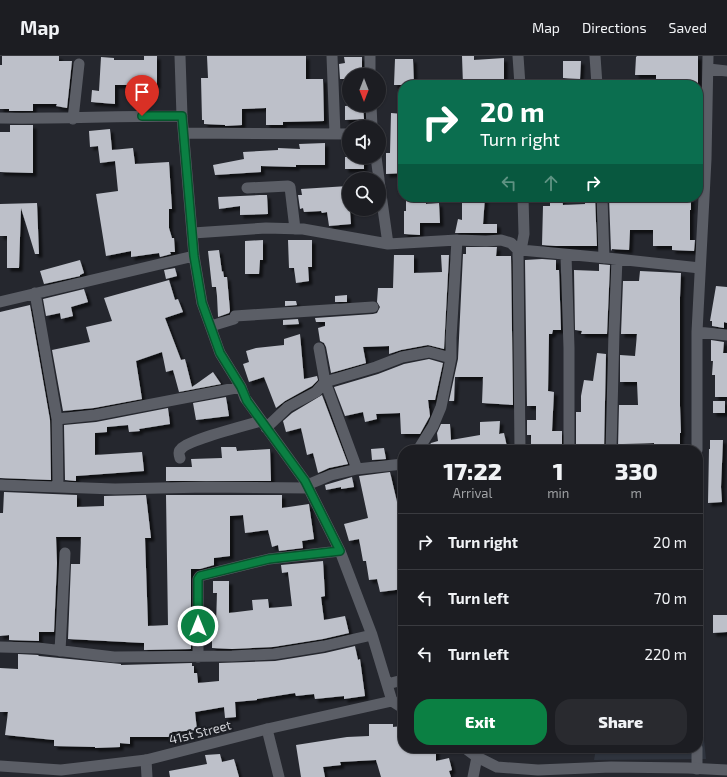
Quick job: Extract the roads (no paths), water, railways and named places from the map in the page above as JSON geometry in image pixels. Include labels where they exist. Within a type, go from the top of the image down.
[{"type":"street","points":[[180,56],[182,116],[194,256],[202,303],[220,353],[241,387],[245,398],[308,486],[340,551],[372,634],[392,701],[398,705]]},
{"type":"street","points":[[332,56],[335,134]]},
{"type":"street","points":[[370,56],[370,68]]},
{"type":"street","points":[[518,56],[520,80]]},
{"type":"street","points":[[595,56],[597,80]]},
{"type":"street","points":[[697,445],[697,332],[706,159],[709,69],[708,56]]},
{"type":"street","points":[[73,119],[79,64]]},
{"type":"street","points":[[709,69],[727,71]]},
{"type":"street","points":[[0,118],[73,119],[129,116],[182,116]]},
{"type":"street","points":[[184,133],[342,134]]},
{"type":"street","points":[[247,188],[288,186],[290,188],[295,229]]},
{"type":"street","points":[[520,445],[519,250],[524,234],[523,202]]},
{"type":"street","points":[[602,202],[604,258]]},
{"type":"street","points":[[384,216],[388,244]]},
{"type":"street","points":[[192,233],[266,228],[295,229],[388,244],[457,240],[501,240],[511,243],[519,250],[700,268]]},
{"type":"street","points":[[421,445],[433,426],[441,407],[451,358],[457,240]]},
{"type":"street","points":[[566,255],[569,348],[569,445]]},
{"type":"street","points":[[0,302],[194,256]]},
{"type":"street","points":[[611,445],[613,340],[617,259]]},
{"type":"street","points":[[36,294],[57,419],[58,487]]},
{"type":"street","points":[[211,326],[234,319],[235,316],[373,307]]},
{"type":"street","points":[[697,332],[727,335]]},
{"type":"street","points":[[319,348],[325,382],[357,469]]},
{"type":"street","points":[[180,458],[180,449],[194,442],[264,424],[288,407],[316,392],[325,382],[376,367],[402,357],[429,352],[451,358]]},
{"type":"street","points":[[57,419],[95,415],[241,387]]},
{"type":"street","points":[[0,485],[115,489],[308,486],[332,475],[357,469],[398,465]]},
{"type":"street","points":[[198,657],[198,579],[200,576],[269,559],[340,551]]},
{"type":"street","points":[[60,651],[65,553]]},
{"type":"street","points":[[0,647],[38,648],[114,657],[198,657],[274,654],[324,646],[372,634]]},
{"type":"street","points":[[387,684],[398,681]]},
{"type":"street","name":"41st Street","points":[[0,766],[61,770],[146,760],[267,729],[392,701]]},
{"type":"street","points":[[267,729],[279,777]]},
{"type":"street","points":[[472,753],[497,767],[537,774],[611,767],[727,770]]},
{"type":"street","points":[[697,753],[697,769]]},
{"type":"street","points":[[473,777],[477,757]]},
{"type":"street","points":[[146,760],[147,777]]}]
